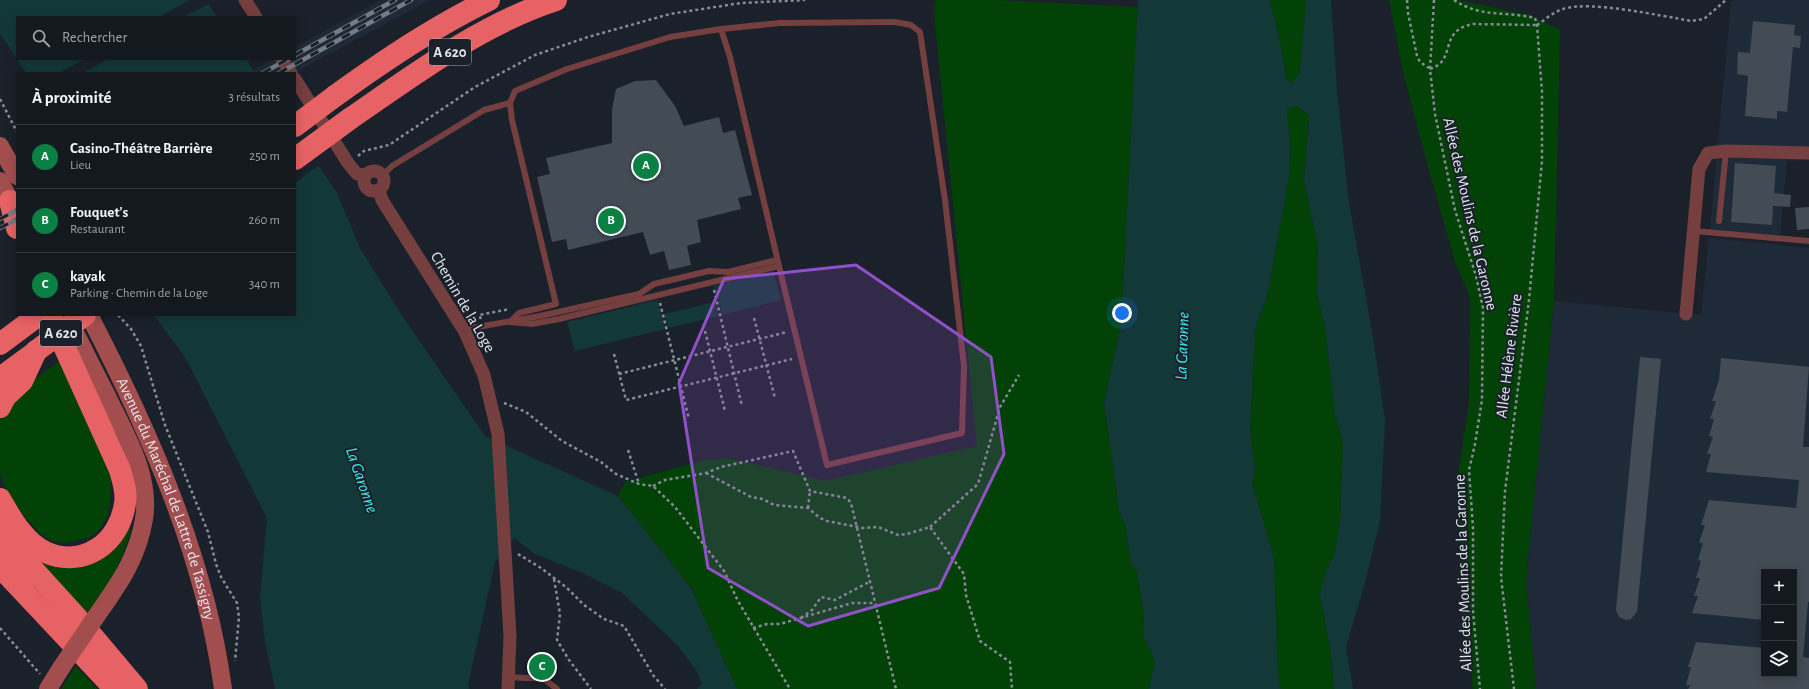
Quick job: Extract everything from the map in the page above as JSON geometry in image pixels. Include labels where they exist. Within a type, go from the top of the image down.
[{"type":"highway","name":"A 620","points":[[296,125],[373,68],[430,31],[489,0]]},
{"type":"highway","name":"A 620","points":[[296,158],[406,80],[456,48],[511,19],[556,0]]},
{"type":"highway","points":[[8,189],[16,224]]},
{"type":"highway","name":"A 620","points":[[0,344],[38,316]]},
{"type":"highway","points":[[0,499],[21,532],[44,551],[58,556],[88,554],[103,546],[115,534],[123,516],[126,501],[120,470],[50,316]]},
{"type":"highway","name":"A 620","points":[[0,378],[84,316]]},
{"type":"highway","points":[[0,407],[5,397],[22,380],[36,351]]},
{"type":"highway","points":[[0,519],[29,565],[78,619],[137,689]]},
{"type":"highway","points":[[0,551],[133,689]]},
{"type":"highway","points":[[0,566],[112,687]]},
{"type":"highway","points":[[0,578],[8,585],[22,591]]},
{"type":"main road","points":[[0,146],[8,189]]},
{"type":"main road","name":"Avenue du Maréchal de Lattre de Tassigny","points":[[49,687],[60,668],[124,576],[132,558],[144,518],[145,499],[142,477],[133,450],[66,316]]},
{"type":"main road","name":"Avenue du Maréchal de Lattre de Tassigny","points":[[90,316],[139,415],[184,527],[199,574],[211,622],[223,689]]},
{"type":"street","points":[[245,0],[255,16]]},
{"type":"street","points":[[283,60],[290,72]]},
{"type":"street","points":[[296,81],[348,163],[357,174],[365,175],[374,171],[382,176],[384,184],[379,190],[372,191],[366,188],[364,182],[365,175]]},
{"type":"street","points":[[1686,314],[1699,169],[1708,153],[1726,150],[1809,152]]},
{"type":"street","name":"Chemin de la Loge","points":[[379,190],[382,200],[464,332],[484,375],[492,403],[498,434],[510,554],[502,689]]},
{"type":"street","name":"Chemin de la Loge","points":[[507,606],[510,636],[509,683]]},
{"type":"lane","points":[[559,316],[515,132],[510,102],[515,91],[567,69],[670,37],[720,30],[780,23],[895,22],[911,25],[920,32],[945,200],[964,366],[962,433],[827,465],[732,64],[720,30]]},
{"type":"lane","points":[[382,176],[392,166],[484,110],[510,102]]},
{"type":"lane","points":[[1719,221],[1726,150]]},
{"type":"lane","points":[[1694,230],[1710,233],[1809,241]]},
{"type":"lane","points":[[559,316],[712,282],[778,263]]},
{"type":"lane","points":[[464,332],[472,328],[510,322],[532,324],[639,294],[654,284],[709,271],[728,272],[778,263]]},
{"type":"lane","points":[[510,322],[519,313],[556,304]]},
{"type":"lane","points":[[509,683],[526,678],[543,678],[557,689]]},
{"type":"path","points":[[1407,0],[1408,13],[1417,56],[1420,62],[1430,69],[1435,67],[1445,57],[1451,37],[1456,30],[1464,26],[1474,24],[1537,26],[1563,9],[1576,6],[1594,6],[1692,21],[1704,19],[1726,0]]},
{"type":"path","name":"Allée des Moulins de la Garonne","points":[[1434,0],[1430,80],[1445,168],[1455,210],[1476,276],[1483,308],[1482,400],[1476,444],[1469,470],[1473,528],[1473,611],[1480,689]]},
{"type":"path","points":[[1454,0],[1462,6],[1485,13],[1535,18],[1537,26]]},
{"type":"path","name":"Allée Hélène Rivière","points":[[1514,689],[1501,577],[1505,492],[1529,300],[1542,161],[1542,92],[1537,26]]},
{"type":"path","points":[[0,99],[16,130]]},
{"type":"path","points":[[712,282],[742,406]]},
{"type":"path","points":[[658,295],[689,419]]},
{"type":"path","points":[[119,316],[131,328],[141,346],[165,425],[208,532],[221,578],[237,603],[239,617],[234,666]]},
{"type":"path","points":[[754,318],[775,398]]},
{"type":"path","points":[[705,331],[725,411]]},
{"type":"path","points":[[619,374],[787,332],[795,334]]},
{"type":"path","points":[[614,354],[626,400],[801,357]]},
{"type":"path","points":[[706,473],[751,497],[774,505],[808,508],[820,518],[856,527],[878,527],[898,535],[907,534],[930,527],[978,484],[1000,407],[1019,375]]},
{"type":"path","points":[[492,403],[502,402],[526,412],[562,441],[601,462],[616,474],[639,484],[654,486],[665,480],[706,473],[721,467],[793,451],[810,491],[808,508]]},
{"type":"path","points":[[628,450],[639,484]]},
{"type":"path","points":[[654,486],[675,507],[724,571],[753,628],[790,689]]},
{"type":"path","points":[[810,491],[847,498],[851,503],[896,689]]},
{"type":"path","points":[[930,527],[964,574],[966,595],[980,641],[1010,662],[1012,689]]},
{"type":"path","points":[[510,554],[541,568],[566,587],[584,605],[599,615],[624,626],[654,675],[665,689]]},
{"type":"path","points":[[554,579],[560,614],[557,640],[569,660],[591,689]]},
{"type":"path","points":[[799,619],[812,610],[821,597],[835,600],[869,582]]},
{"type":"path","points":[[753,628],[767,624],[780,624],[852,603],[874,603]]},
{"type":"path","points":[[0,628],[49,687]]},
{"type":"highlighted area","points":[[856,265],[991,357],[1004,454],[939,588],[808,626],[708,568],[679,383],[724,279]]},
{"type":"shaded area","points":[[381,0],[430,0],[296,72],[254,72],[253,70],[271,60],[296,60],[296,46]]},
{"type":"shaded area","points":[[1735,0],[1809,0],[1809,160],[1787,161],[1780,235],[1745,234],[1710,229],[1731,2]]},
{"type":"shaded area","points":[[1709,238],[1809,248],[1809,689],[1536,689],[1526,579],[1554,301],[1701,315]]},
{"type":"green space","points":[[936,0],[996,0],[1138,7],[1121,326],[1104,402],[1119,509],[1126,528],[1131,562],[1137,572],[1144,616],[1143,634],[1155,661],[1149,689],[737,689],[691,588],[618,496],[625,482],[701,461],[726,458],[826,481],[977,446],[934,13]]},
{"type":"green space","points":[[1270,0],[1306,0],[1300,72],[1294,82],[1287,81],[1281,46]]},
{"type":"green space","points":[[1389,0],[1458,0],[1530,15],[1560,30],[1554,301],[1526,579],[1536,689],[1473,689],[1465,613],[1458,474],[1469,403],[1470,297],[1455,262],[1427,163],[1404,76]]},
{"type":"green space","points":[[1297,106],[1309,116],[1304,183],[1318,243],[1317,294],[1325,325],[1335,415],[1343,442],[1340,520],[1335,552],[1323,580],[1324,618],[1330,647],[1334,689],[1281,689],[1278,677],[1274,558],[1252,483],[1255,468],[1250,430],[1255,329],[1267,297],[1289,177],[1290,146],[1287,108]]},
{"type":"green space","points":[[61,360],[104,456],[111,480],[110,504],[107,516],[101,528],[91,537],[65,543],[52,541],[41,534],[25,517],[7,490],[0,475],[0,416],[31,382]]},
{"type":"green space","points":[[129,527],[131,530],[114,574],[101,595],[86,613],[43,564],[44,561]]},
{"type":"green space","points":[[76,666],[97,689],[61,689]]},
{"type":"water","points":[[0,0],[206,0],[216,16],[16,16],[16,58],[0,33]]},
{"type":"water","name":"La Garonne","points":[[1138,0],[1270,0],[1281,46],[1287,81],[1293,82],[1300,72],[1306,0],[1331,0],[1337,90],[1349,203],[1373,337],[1385,420],[1380,521],[1365,583],[1346,647],[1353,689],[1334,689],[1330,647],[1320,595],[1323,580],[1335,552],[1340,520],[1343,442],[1335,415],[1325,325],[1317,294],[1318,243],[1304,183],[1309,116],[1297,106],[1287,108],[1290,146],[1289,177],[1267,297],[1255,329],[1250,430],[1255,468],[1252,483],[1274,558],[1278,677],[1281,689],[1149,689],[1155,661],[1143,634],[1144,616],[1137,572],[1131,562],[1126,528],[1119,509],[1104,402],[1121,326]]},
{"type":"water","points":[[18,60],[247,60],[254,72],[25,72]]},
{"type":"water","name":"La Garonne","points":[[296,132],[337,193],[361,250],[403,317],[485,436],[618,496],[691,588],[737,689],[697,689],[702,683],[696,670],[678,646],[622,593],[585,574],[535,554],[514,538],[495,562],[468,685],[469,689],[275,689],[265,642],[260,597],[267,518],[185,357],[155,316],[296,316]]},
{"type":"water","points":[[773,271],[781,300],[722,315],[714,286]]},
{"type":"water","points":[[657,300],[665,329],[575,351],[567,322]]},
{"type":"water","points":[[715,302],[718,316],[668,328],[664,314]]},
{"type":"pier","points":[[189,0],[208,0],[210,3],[185,16],[161,16]]},
{"type":"pier","points":[[82,60],[106,60],[85,72],[61,72]]},
{"type":"pier","points":[[296,130],[320,164],[296,182]]},
{"type":"building","points":[[1753,21],[1795,25],[1794,35],[1801,36],[1800,48],[1793,47],[1787,112],[1777,111],[1777,119],[1745,116],[1748,76],[1737,74],[1738,52],[1750,53]]},
{"type":"building","points":[[656,80],[675,106],[684,126],[719,117],[723,133],[735,130],[752,195],[738,198],[741,209],[697,220],[701,242],[687,246],[691,265],[669,270],[664,251],[650,255],[643,232],[568,250],[566,239],[552,242],[537,177],[550,174],[546,158],[612,143],[612,109],[616,89],[635,81]]},
{"type":"building","points":[[1735,163],[1776,166],[1774,193],[1791,195],[1790,207],[1773,206],[1772,225],[1731,222]]},
{"type":"building","points":[[1809,207],[1809,229],[1797,230],[1795,208]]},
{"type":"building","points":[[1640,357],[1661,359],[1637,612],[1631,619],[1626,620],[1619,617],[1616,610]]},
{"type":"building","points":[[1721,358],[1809,367],[1803,447],[1809,447],[1809,602],[1803,657],[1809,658],[1809,689],[1688,689],[1690,685],[1686,685],[1691,667],[1688,667],[1696,642],[1761,648],[1761,677],[1797,677],[1797,569],[1761,569],[1761,620],[1692,613],[1698,596],[1694,596],[1700,578],[1696,578],[1701,561],[1698,560],[1703,543],[1699,543],[1705,525],[1701,525],[1709,500],[1796,508],[1799,480],[1706,472],[1711,454],[1707,454],[1713,437],[1709,436],[1714,419],[1710,419],[1716,401],[1712,401],[1719,380]]},
{"type":"railway","points":[[296,54],[395,0]]},
{"type":"railway","points":[[281,72],[411,0]]},
{"type":"railway","points":[[265,72],[286,60]]},
{"type":"railway","points":[[0,219],[16,211]]},
{"type":"railway","points":[[0,228],[16,220]]},
{"type":"place","name":"Casino-Théâtre Barrière","points":[[646,166]]},
{"type":"place","name":"Fouquet's","points":[[611,221]]},
{"type":"place","name":"kayak","points":[[542,667]]}]
